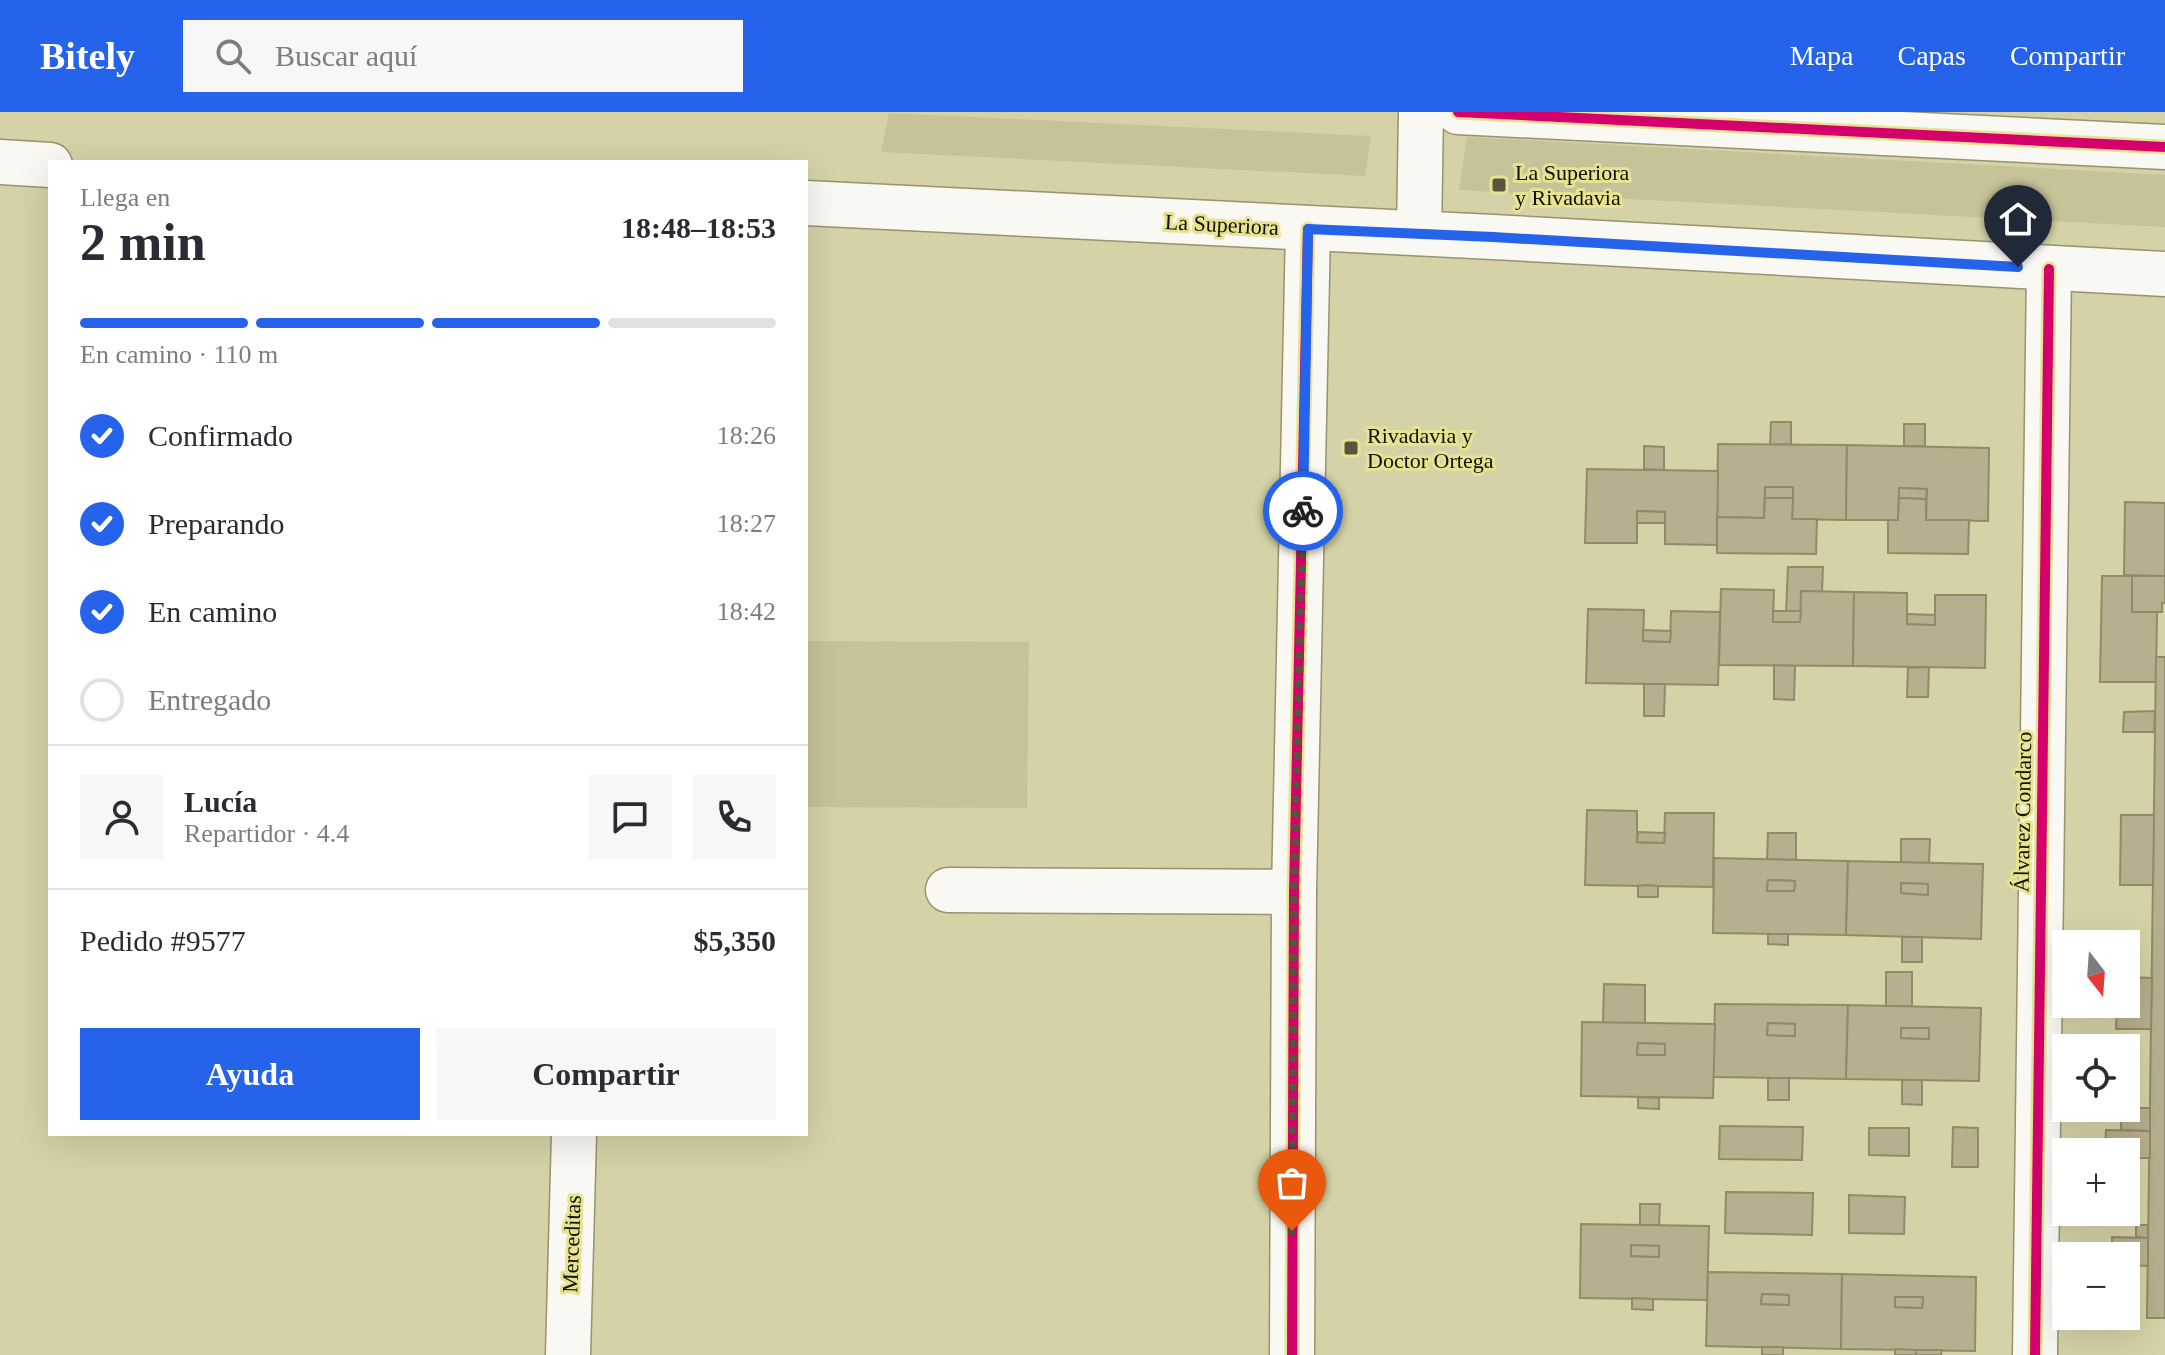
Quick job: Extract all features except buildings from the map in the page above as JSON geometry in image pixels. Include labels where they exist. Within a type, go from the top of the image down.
[{"type":"street","points":[[1419,233],[1421,112]]},
{"type":"street","points":[[1458,112],[2165,147]]},
{"type":"street","points":[[0,162],[48,165]]},
{"type":"street","name":"La Superiora","points":[[808,203],[2165,274]]},
{"type":"street","points":[[1292,1355],[1294,892],[1308,229]]},
{"type":"street","name":"Álvarez Condarco","points":[[2035,1355],[2049,269]]},
{"type":"street","points":[[948,890],[1294,892]]},
{"type":"street","name":"Merceditas","points":[[568,1355],[574,1136]]},
{"type":"shaded area","points":[[889,113],[1371,136],[1365,176],[881,152]]},
{"type":"shaded area","points":[[1467,137],[2165,175],[2165,227],[1459,190]]},
{"type":"shaded area","points":[[808,641],[1029,642],[1027,808],[808,807]]},
{"type":"cycle path","points":[[1458,112],[2165,147]]},
{"type":"cycle path","points":[[1292,1355],[1294,892],[1308,229]]},
{"type":"cycle path","points":[[2035,1355],[2049,269]]},
{"type":"way so far","points":[[1292,1231],[1294,892],[1303,511]]},
{"type":"place","name":"La Superiora y Rivadavia","points":[[1499,185]]},
{"type":"place","name":"Rivadavia y Doctor Ortega","points":[[1351,448]]},
{"type":"route","points":[[1303,511],[1308,229],[2018,267]]}]
